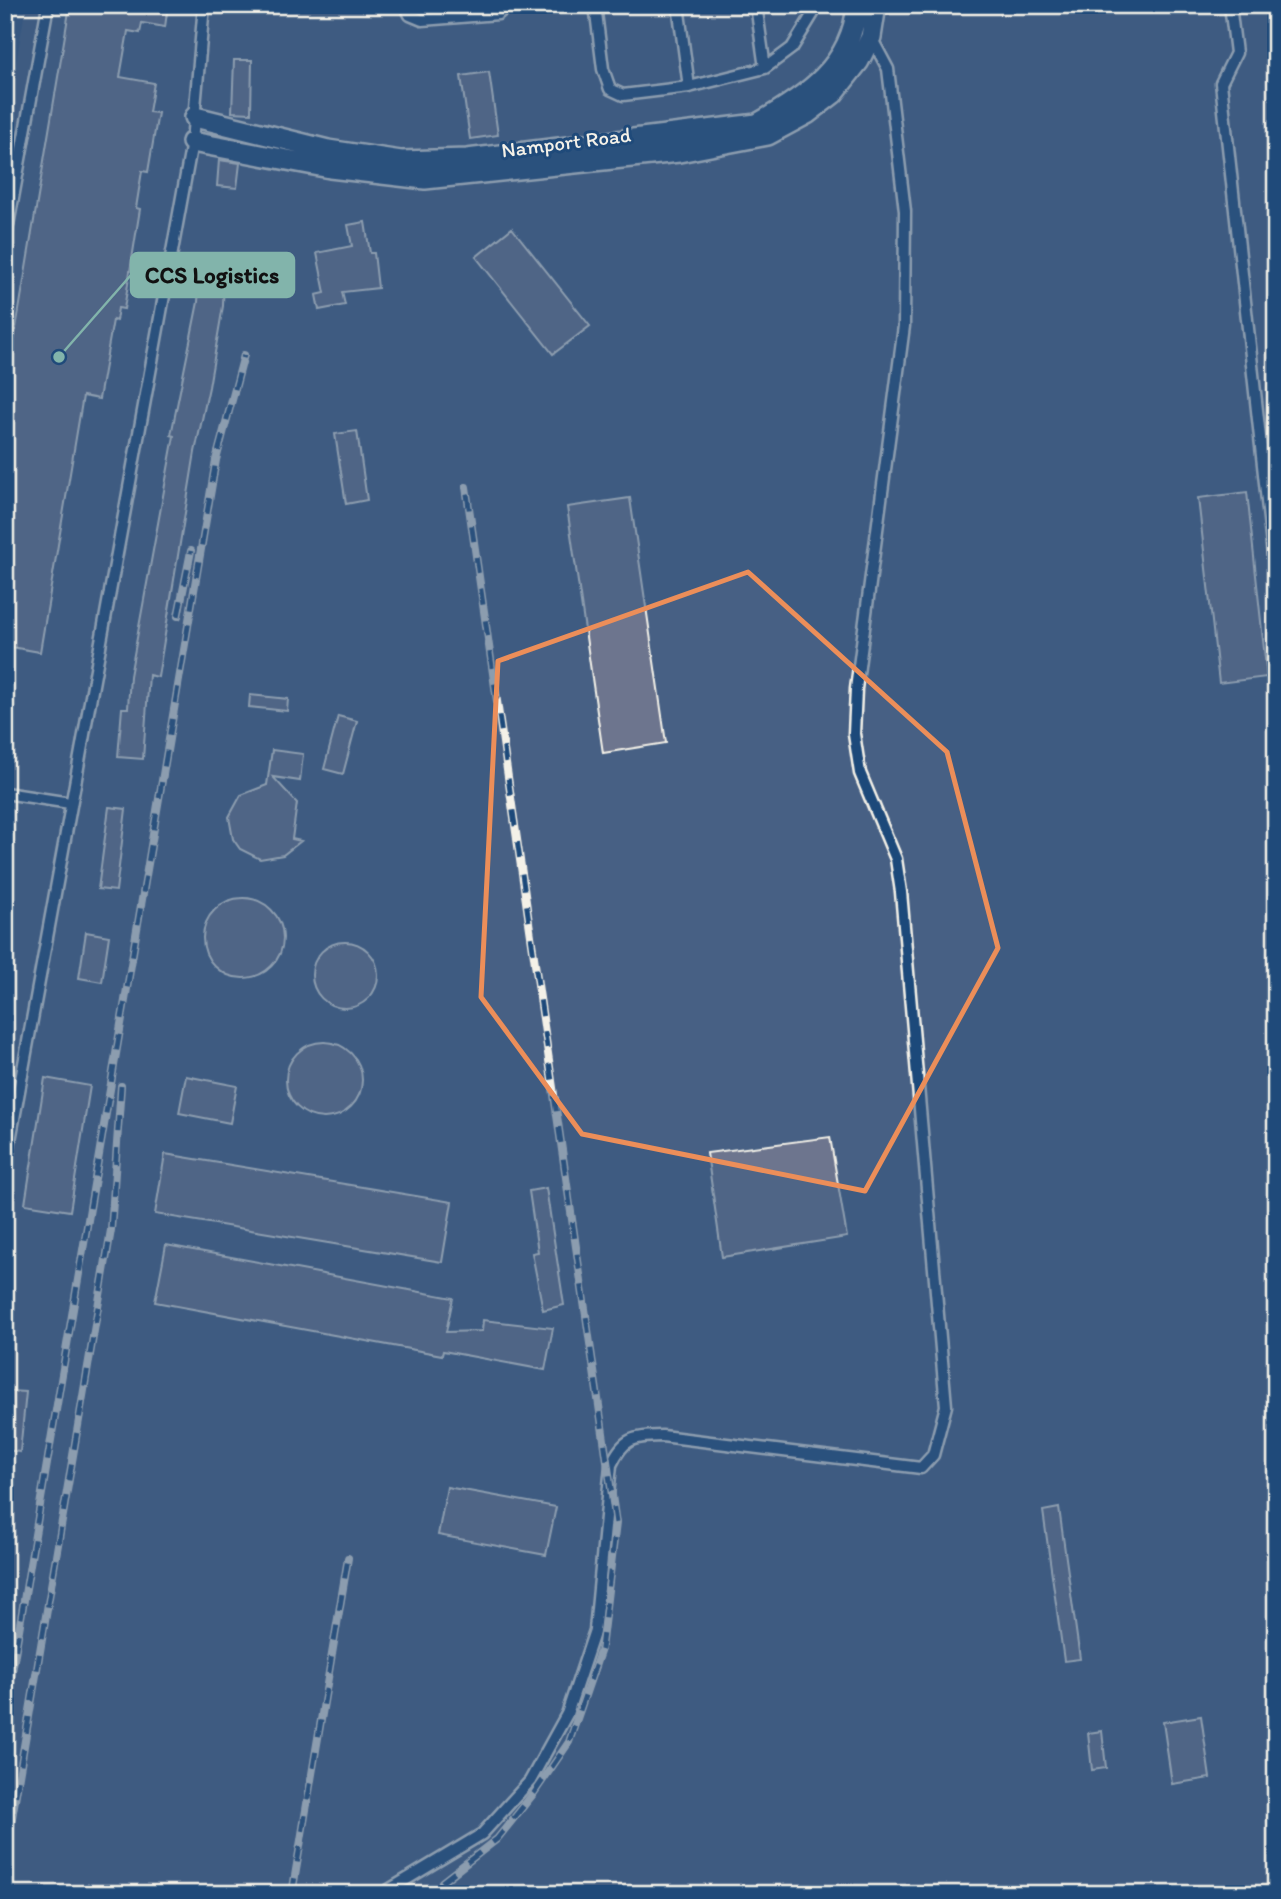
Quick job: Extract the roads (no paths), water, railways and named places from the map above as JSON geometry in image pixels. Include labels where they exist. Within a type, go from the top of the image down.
[{"type":"street","points":[[195,117],[328,150],[401,161],[467,159],[757,124],[799,100],[834,69],[862,34],[857,5]]},
{"type":"street","name":"Namport Road","points":[[192,142],[330,169],[425,179],[679,152],[768,135],[807,114],[833,94],[859,61],[862,34],[876,5]]},
{"type":"lane","points":[[5,242],[48,5]]},
{"type":"lane","points":[[5,1168],[192,142],[204,5]]},
{"type":"lane","points":[[405,5],[410,15],[422,20],[498,14],[509,5]]},
{"type":"lane","points":[[464,5],[466,18]]},
{"type":"lane","points":[[595,5],[603,69],[610,89],[623,95],[689,87],[765,68],[792,48],[814,12],[814,5]]},
{"type":"lane","points":[[678,5],[689,87]]},
{"type":"lane","points":[[756,5],[765,68]]},
{"type":"lane","points":[[1230,5],[1236,53],[1221,83],[1276,583]]},
{"type":"lane","points":[[382,1894],[482,1834],[530,1781],[567,1714],[595,1630],[611,1465],[618,1449],[634,1437],[662,1436],[921,1468],[933,1455],[946,1406],[901,892],[896,859],[860,773],[854,734],[856,689],[904,326],[903,198],[888,69],[862,34]]},
{"type":"lane","points":[[5,793],[70,803]]},
{"type":"railway","points":[[5,1713],[216,460],[244,355]]},
{"type":"railway","points":[[442,1882],[497,1839],[534,1793],[569,1742],[601,1649],[616,1523],[466,487]]},
{"type":"railway","points":[[178,616],[191,551]]},
{"type":"railway","points":[[5,1859],[111,1230],[121,1086]]},
{"type":"railway","points":[[292,1894],[348,1558]]},
{"type":"place","name":"CCS Logistics","points":[[59,357]]}]
